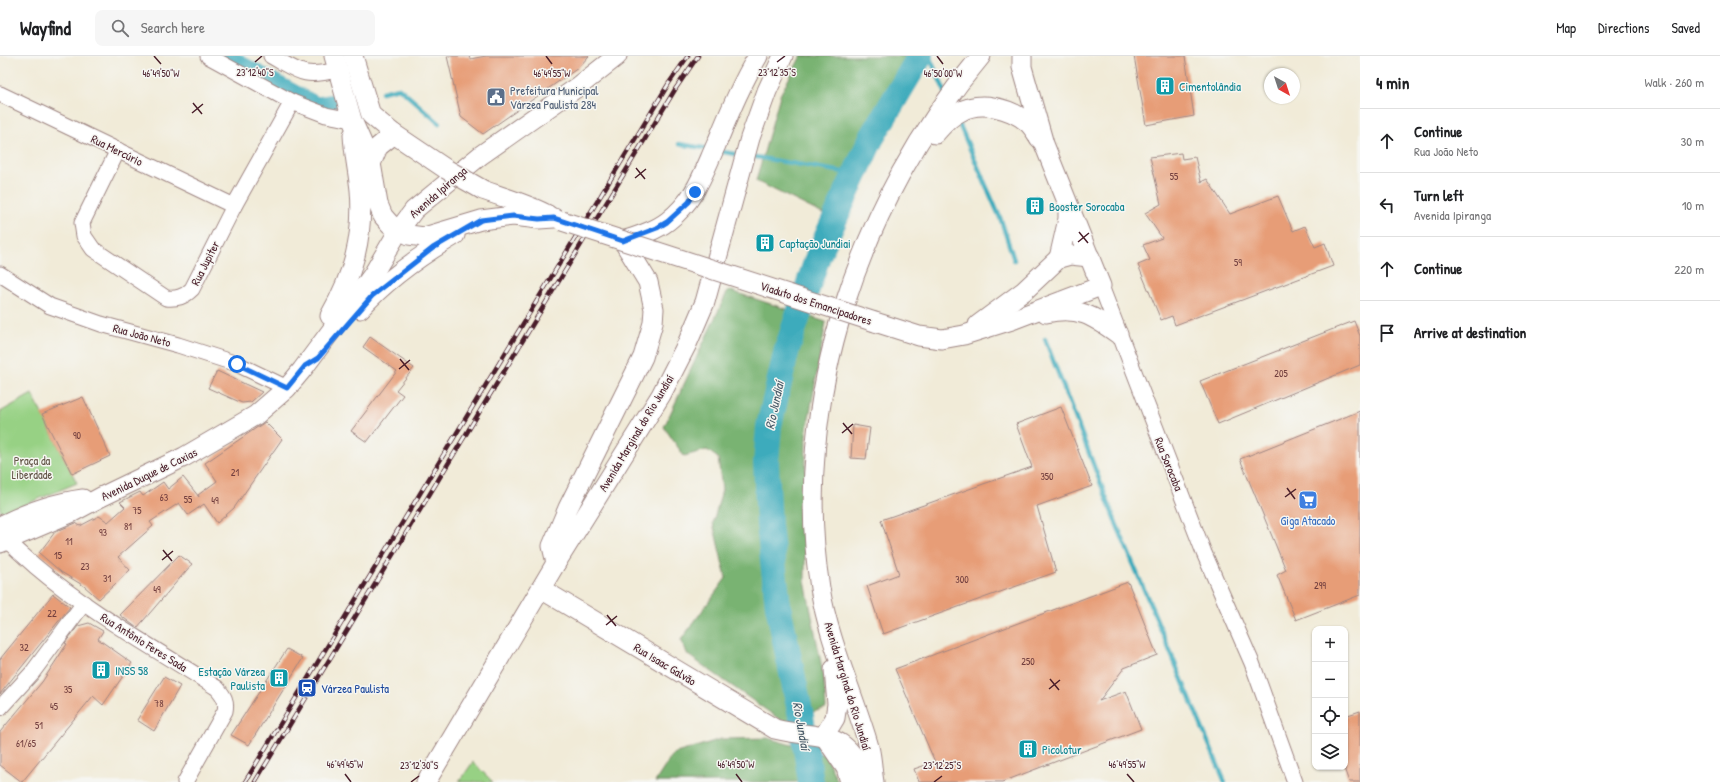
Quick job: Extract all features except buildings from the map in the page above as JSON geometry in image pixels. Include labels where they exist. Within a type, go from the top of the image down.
[{"type":"main road","points":[[353,56],[372,115],[394,134],[446,169],[483,190],[532,206],[558,220]]},
{"type":"main road","name":"Avenida Ipiranga","points":[[287,388],[372,276],[399,230],[414,210],[481,155],[579,86],[617,56]]},
{"type":"main road","points":[[556,563],[552,546],[568,508],[586,476],[643,357],[654,323],[654,309],[648,282],[623,241],[657,228],[667,222],[689,202],[700,183],[745,78],[758,56]]},
{"type":"main road","name":"Avenida Marginal do Rio Jundiaí","points":[[426,782],[556,563],[661,395],[687,344],[704,302],[750,138],[766,91],[784,56]]},
{"type":"main road","name":"Avenida Marginal do Rio Jundiaí","points":[[874,782],[869,748],[832,640],[820,590],[814,549],[813,500],[816,446],[836,329],[854,275],[877,222],[906,165],[940,111],[966,74],[981,56]]},
{"type":"main road","points":[[1022,56],[1022,67],[1044,144]]},
{"type":"main road","points":[[336,63],[352,120],[371,163],[378,204],[383,216],[399,230],[409,235],[424,237],[481,220],[513,216],[558,220]]},
{"type":"main road","points":[[906,165],[949,118],[962,110],[975,107],[998,108],[1018,116],[1029,123],[1044,144]]},
{"type":"main road","points":[[305,366],[308,354],[344,290],[357,251],[360,216],[360,190],[354,154],[352,120]]},
{"type":"main road","points":[[360,190],[378,147],[394,134]]},
{"type":"main road","name":"Rua Sorocaba","points":[[1044,144],[1101,286]]},
{"type":"main road","points":[[1060,258],[1068,219],[1068,202]]},
{"type":"main road","points":[[305,366],[318,358],[372,296],[433,248],[481,220]]},
{"type":"main road","name":"Viaduto dos Emancipadores","points":[[558,220],[919,336],[942,339],[964,335],[1012,320]]},
{"type":"main road","points":[[964,335],[1024,291],[1060,258],[1070,255],[1090,257]]},
{"type":"main road","points":[[1012,320],[1101,286]]},
{"type":"main road","points":[[1012,320],[1056,310],[1077,312],[1093,316],[1118,334]]},
{"type":"main road","name":"Avenida Duque de Caxias","points":[[2,536],[36,511],[62,503],[100,497],[184,457],[256,416],[287,388]]},
{"type":"main road","name":"Rua Isaac Galvão","points":[[541,589],[775,729],[791,733],[819,736],[844,745],[854,754],[867,782]]},
{"type":"main road","points":[[832,640],[837,704],[835,718],[819,736],[846,768],[850,782]]},
{"type":"street","points":[[208,56],[292,102],[326,115],[352,120]]},
{"type":"street","points":[[271,56],[303,74],[317,75],[336,63]]},
{"type":"street","name":"Rua Mercúrio","points":[[0,94],[234,206]]},
{"type":"street","name":"Rua Jupiter","points":[[118,150],[82,223],[84,236],[94,248],[166,298],[185,296],[192,289],[234,206],[292,102]]},
{"type":"street","name":"Rua João Neto","points":[[0,274],[50,306],[101,324],[178,345],[237,364],[287,388]]},
{"type":"street","name":"Rua Sorocaba","points":[[1101,286],[1118,334],[1204,553],[1252,664],[1295,782]]},
{"type":"street","name":"Rua Antônio Feres Sada","points":[[2,536],[47,576],[84,603],[217,688],[223,695],[226,703],[225,711],[185,782]]},
{"type":"street","points":[[0,708],[32,673],[84,603]]},
{"type":"green space","points":[[801,56],[912,56],[868,133],[829,217],[756,181],[780,95]]},
{"type":"green space","points":[[728,290],[826,322],[806,435],[805,581],[824,678],[826,708],[813,712],[789,726],[688,655],[681,640],[726,578],[713,523],[722,490],[718,458],[707,450],[684,456],[664,427]]},
{"type":"green space","name":"Praça da Liberdade","points":[[32,394],[77,483],[5,513],[0,510],[0,412]]},
{"type":"green space","points":[[768,738],[825,755],[838,782],[655,782],[673,754],[721,739]]},
{"type":"green space","points":[[473,762],[493,782],[459,782]]},
{"type":"waterway","points":[[228,56],[317,104],[333,101]]},
{"type":"waterway","name":"Rio Jundiaí","points":[[811,782],[801,716],[778,606],[769,525],[766,463],[769,426],[787,349],[818,256],[871,139],[920,56]]},
{"type":"waterway","points":[[929,56],[946,94]]},
{"type":"waterway","points":[[382,92],[399,88],[439,123]]},
{"type":"waterway","points":[[957,119],[1001,220],[1014,260]]},
{"type":"waterway","points":[[679,144],[709,149]]},
{"type":"waterway","points":[[718,151],[740,155]]},
{"type":"waterway","points":[[750,156],[855,174]]},
{"type":"waterway","points":[[1045,339],[1116,523],[1225,782]]},
{"type":"railway","points":[[245,782],[669,83],[688,56]]},
{"type":"railway","points":[[255,782],[676,88],[698,56]]},
{"type":"place","name":"Cimentolândia","points":[[1165,86]]},
{"type":"place","name":"Prefeitura Municipal Várzea Paulista 284","points":[[496,97]]},
{"type":"place","name":"Booster Sorocaba","points":[[1035,206]]},
{"type":"place","name":"Captação Jundiai","points":[[765,243]]},
{"type":"place","name":"Giga Atacado","points":[[1308,500]]},
{"type":"place","name":"INSS 58","points":[[101,670]]},
{"type":"place","name":"Estação Várzea Paulista","points":[[279,678]]},
{"type":"place","name":"Várzea Paulista","points":[[307,688]]},
{"type":"place","name":"Picolotur","points":[[1028,749]]},
{"type":"route","points":[[237,364],[287,388],[305,366],[318,358],[372,296],[433,248],[481,220],[513,216],[539,219],[554,218],[623,241],[657,228],[667,222],[689,202],[695,192]]}]
